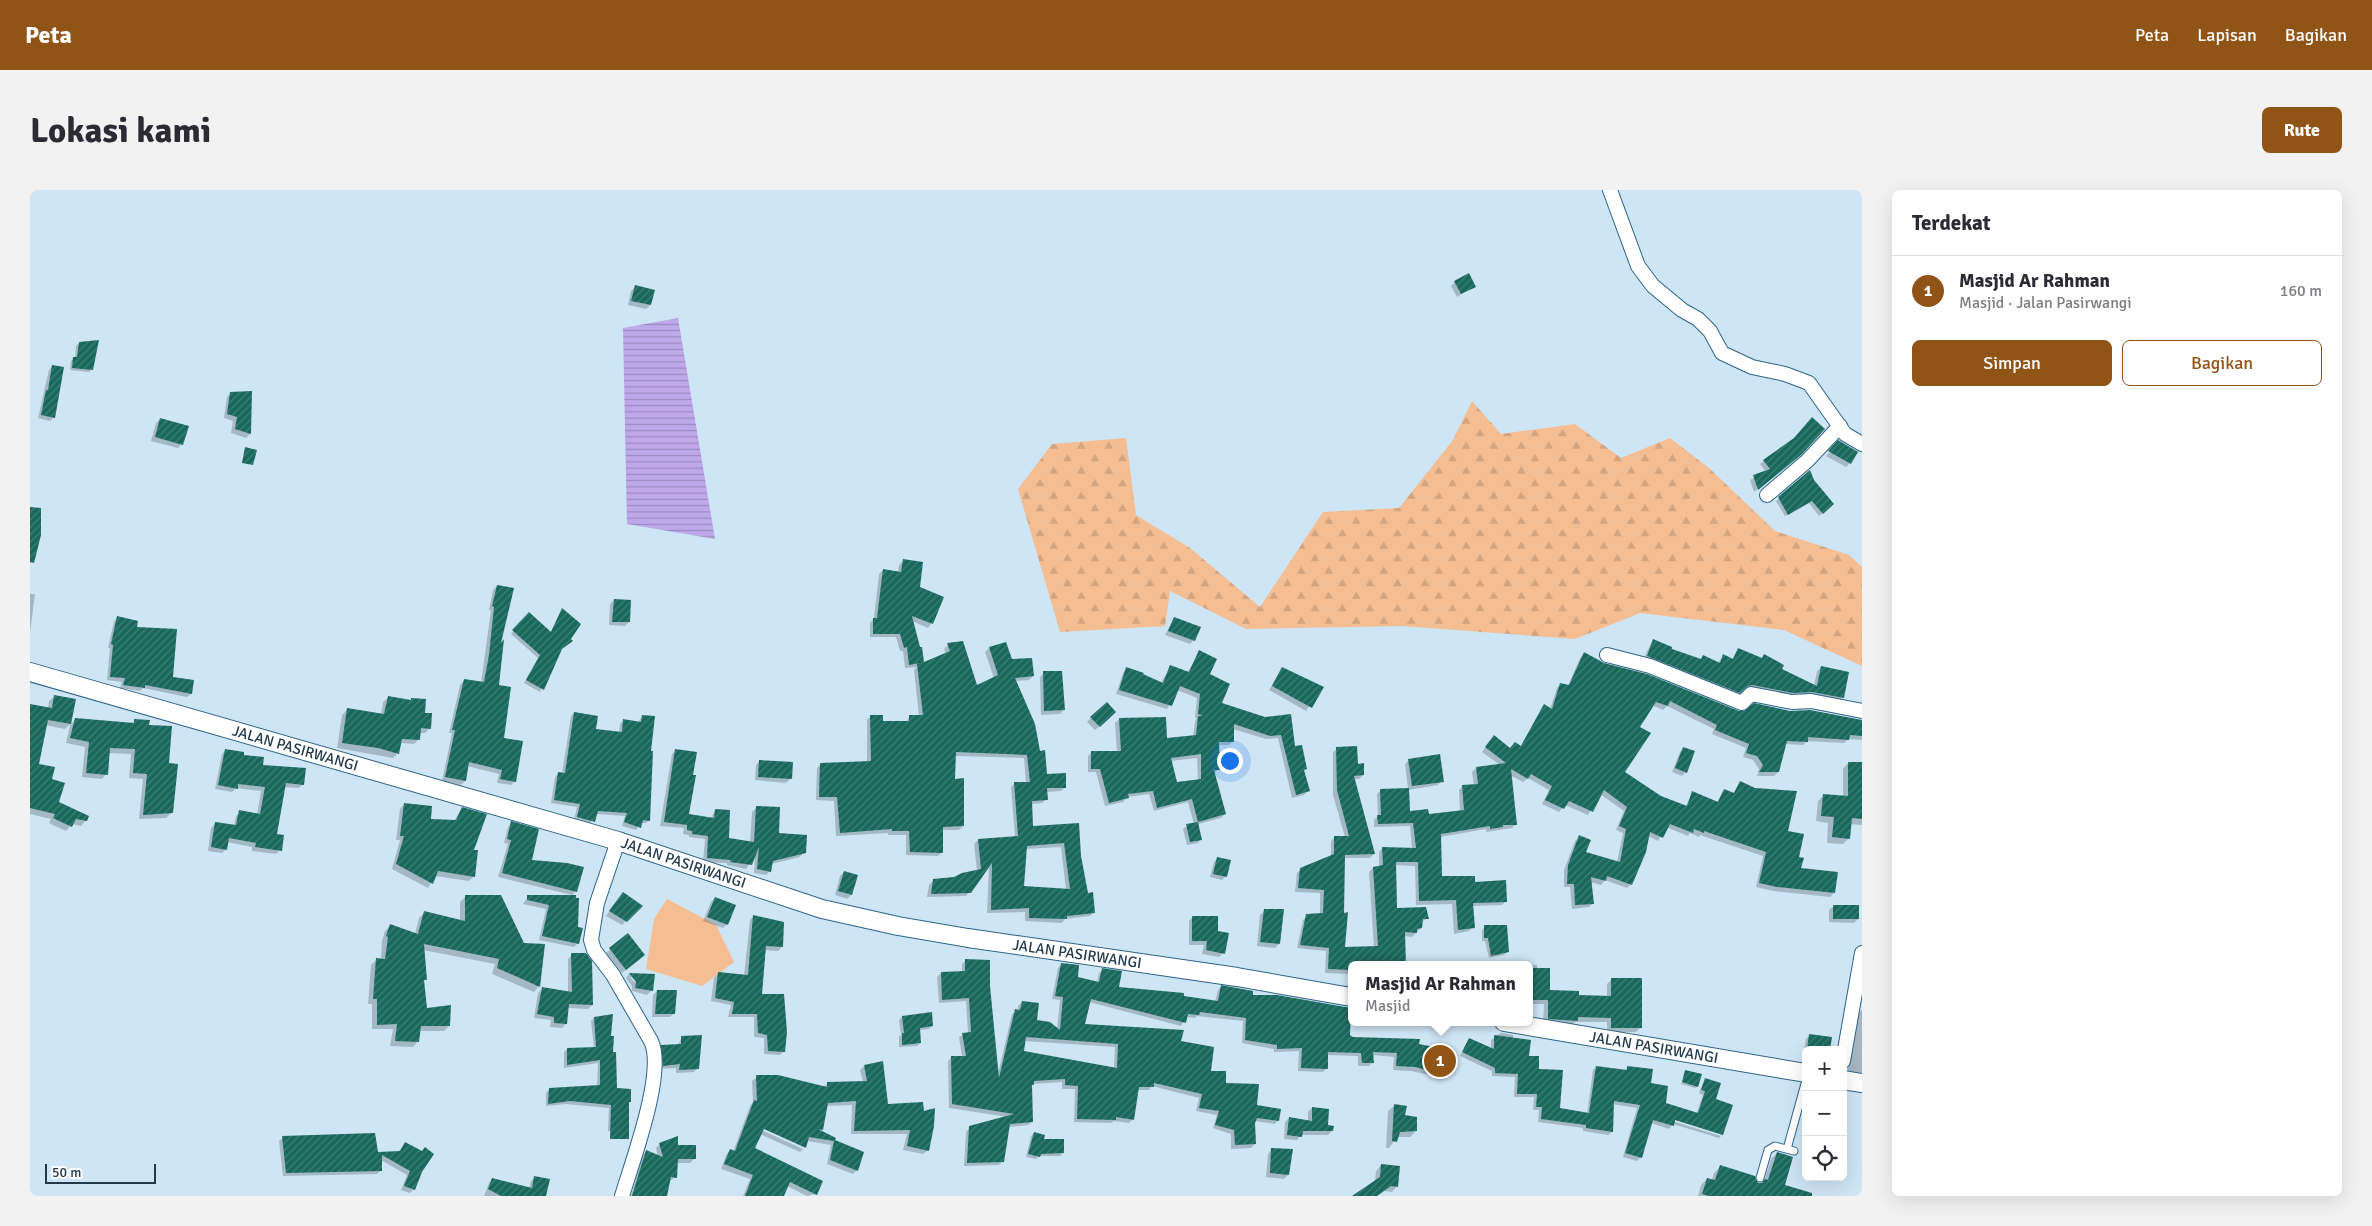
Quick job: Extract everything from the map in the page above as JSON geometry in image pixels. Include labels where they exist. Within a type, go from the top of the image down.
[{"type":"street","points":[[1610,190],[1638,266],[1653,286],[1682,310],[1698,319],[1710,331],[1722,353],[1752,367],[1784,374],[1809,383],[1845,434],[1862,444]]},
{"type":"street","points":[[1767,494],[1807,461],[1840,426]]},
{"type":"street","points":[[1607,655],[1650,666],[1742,703],[1750,694],[1792,702],[1811,701],[1862,711]]},
{"type":"street","name":"JALAN PASIRWANGI","points":[[30,672],[618,841],[822,908],[898,926],[1348,997]]},
{"type":"street","points":[[618,841],[597,903],[591,940],[594,950],[613,975],[651,1041],[654,1048],[655,1061],[643,1128],[622,1196]]},
{"type":"street","points":[[1846,1046],[1862,953]]},
{"type":"street","name":"JALAN PASIRWANGI","points":[[1528,1026],[1802,1072]]},
{"type":"street","points":[[1847,1081],[1862,1083]]},
{"type":"lane","points":[[1760,1178],[1768,1150],[1775,1146],[1791,1150],[1804,1091]]},
{"type":"green space","points":[[1472,401],[1501,434],[1575,424],[1621,458],[1670,438],[1709,468],[1775,531],[1849,555],[1862,567],[1862,666],[1784,630],[1640,613],[1575,639],[1402,626],[1246,629],[1170,591],[1165,626],[1060,632],[1018,489],[1052,444],[1126,438],[1136,515],[1190,548],[1260,607],[1323,512],[1399,508],[1453,440]]},
{"type":"green space","points":[[667,899],[716,925],[734,962],[702,986],[646,969],[654,919]]},
{"type":"shaded area","points":[[678,318],[715,539],[627,524],[623,328]]},
{"type":"building","points":[[1469,273],[1476,287],[1461,294],[1454,281]]},
{"type":"building","points":[[635,285],[655,290],[651,305],[631,301]]},
{"type":"building","points":[[99,340],[93,370],[72,368],[73,357],[77,357],[79,342]]},
{"type":"building","points":[[52,365],[64,367],[55,418],[41,415]]},
{"type":"building","points":[[252,391],[251,434],[235,429],[237,417],[227,414],[230,392]]},
{"type":"building","points":[[1812,417],[1825,429],[1801,455],[1758,490],[1753,475],[1770,469],[1763,460],[1794,438]]},
{"type":"building","points":[[160,418],[189,426],[183,445],[155,437]]},
{"type":"building","points":[[1838,440],[1858,452],[1851,464],[1828,451]]},
{"type":"building","points":[[245,447],[257,450],[253,465],[242,463]]},
{"type":"building","points":[[1810,470],[1814,480],[1834,504],[1823,514],[1812,501],[1788,515],[1778,497]]},
{"type":"building","points":[[30,507],[41,508],[41,535],[34,563],[30,562]]},
{"type":"building","points":[[903,559],[923,562],[920,587],[944,597],[933,624],[912,616],[920,647],[922,647],[924,662],[950,651],[947,643],[963,641],[977,685],[998,675],[989,647],[1006,642],[1012,659],[1032,658],[1034,676],[1015,678],[1035,724],[1040,751],[1045,750],[1047,774],[1066,773],[1066,788],[1047,788],[1048,800],[1032,801],[1033,826],[1079,823],[1081,856],[1088,893],[1093,892],[1095,913],[1067,916],[1067,919],[1029,918],[1029,908],[991,910],[992,863],[971,893],[931,894],[933,879],[954,877],[962,873],[981,869],[978,839],[1018,836],[1014,782],[1030,782],[1027,755],[956,752],[955,779],[964,778],[964,826],[943,827],[943,853],[910,852],[909,831],[892,831],[892,829],[840,833],[837,797],[819,797],[820,763],[871,761],[870,715],[883,715],[883,721],[909,721],[909,715],[923,715],[917,664],[920,663],[909,665],[907,647],[904,648],[900,634],[873,634],[873,618],[877,618],[883,569],[901,572]],"holes":[[[1064,843],[1070,889],[1024,886],[1027,846]]]},
{"type":"building","points":[[497,585],[514,588],[501,643],[504,639],[499,685],[511,687],[504,738],[523,741],[516,782],[500,779],[502,770],[469,762],[466,781],[445,777],[455,730],[452,730],[464,679],[484,682],[489,655],[494,607],[492,606]]},
{"type":"building","points":[[614,599],[631,600],[630,622],[612,622]]},
{"type":"building","points":[[562,608],[581,624],[571,639],[573,641],[562,649],[544,690],[526,680],[540,655],[512,630],[529,612],[551,632]]},
{"type":"building","points":[[117,616],[138,621],[137,627],[177,629],[173,677],[194,680],[192,694],[145,685],[145,688],[123,685],[125,678],[110,677],[113,645],[111,644]]},
{"type":"building","points":[[1174,617],[1201,627],[1195,641],[1168,631]]},
{"type":"building","points":[[1653,639],[1672,647],[1672,649],[1701,659],[1703,655],[1720,663],[1723,654],[1733,659],[1738,648],[1762,658],[1764,654],[1784,665],[1782,669],[1817,686],[1821,666],[1849,672],[1844,698],[1812,692],[1793,693],[1752,685],[1740,693],[1647,656]]},
{"type":"building","points":[[1199,650],[1217,659],[1210,674],[1230,684],[1222,703],[1265,717],[1291,714],[1295,746],[1302,745],[1307,769],[1304,770],[1310,791],[1296,795],[1281,735],[1270,736],[1234,724],[1234,742],[1219,742],[1220,770],[1214,770],[1226,814],[1198,822],[1192,799],[1157,808],[1153,791],[1128,794],[1129,798],[1109,803],[1100,769],[1091,769],[1091,751],[1121,751],[1119,718],[1166,717],[1167,738],[1196,735],[1198,716],[1203,716],[1198,714],[1200,694],[1180,686],[1172,706],[1119,690],[1126,667],[1144,673],[1163,683],[1170,665],[1189,672]],"holes":[[[1201,754],[1201,779],[1177,782],[1171,758]]]},
{"type":"building","points":[[1584,652],[1604,663],[1647,674],[1739,711],[1744,711],[1754,703],[1790,711],[1810,710],[1862,720],[1862,736],[1850,735],[1849,740],[1808,737],[1808,742],[1787,741],[1779,772],[1759,772],[1763,765],[1757,756],[1746,753],[1749,744],[1715,730],[1717,725],[1670,701],[1668,706],[1656,702],[1640,727],[1651,733],[1625,772],[1661,796],[1687,806],[1692,791],[1718,802],[1724,789],[1734,793],[1740,781],[1755,788],[1797,791],[1788,831],[1804,834],[1799,857],[1804,858],[1801,868],[1838,872],[1835,893],[1777,887],[1759,883],[1766,852],[1704,831],[1704,833],[1694,829],[1693,833],[1670,824],[1663,838],[1650,832],[1646,852],[1632,885],[1607,876],[1606,881],[1591,877],[1594,904],[1575,905],[1574,884],[1567,884],[1568,865],[1579,835],[1591,840],[1586,852],[1620,862],[1626,829],[1619,826],[1627,807],[1604,790],[1593,812],[1569,801],[1564,809],[1545,800],[1552,786],[1531,774],[1528,779],[1511,769],[1517,825],[1503,825],[1503,827],[1490,829],[1490,826],[1441,834],[1442,876],[1475,876],[1475,882],[1506,880],[1507,902],[1473,903],[1475,928],[1458,930],[1456,900],[1419,901],[1418,862],[1396,862],[1397,908],[1426,907],[1429,919],[1423,919],[1422,928],[1417,929],[1417,933],[1405,932],[1406,961],[1348,961],[1348,970],[1328,969],[1329,948],[1300,945],[1306,914],[1323,913],[1324,890],[1298,888],[1300,868],[1334,854],[1334,836],[1349,836],[1337,790],[1336,747],[1357,746],[1358,764],[1364,763],[1364,775],[1354,776],[1375,854],[1345,855],[1344,913],[1348,912],[1345,947],[1378,946],[1373,867],[1383,865],[1382,847],[1416,848],[1413,823],[1378,824],[1377,815],[1381,815],[1380,789],[1409,788],[1410,811],[1428,809],[1429,814],[1464,810],[1462,785],[1478,784],[1476,767],[1506,763],[1485,747],[1494,735],[1510,748],[1515,742],[1521,746],[1544,704],[1552,709],[1560,683],[1569,685]]},
{"type":"building","points":[[1282,667],[1324,687],[1312,708],[1272,686]]},
{"type":"building","points":[[1043,671],[1062,671],[1065,710],[1044,711]]},
{"type":"building","points":[[54,695],[76,699],[71,724],[48,720],[39,764],[55,767],[52,779],[65,783],[59,802],[89,816],[87,821],[76,819],[72,827],[53,818],[55,814],[30,808],[30,704],[52,708]]},
{"type":"building","points":[[388,696],[411,700],[411,698],[426,699],[425,713],[432,713],[431,729],[421,728],[420,740],[402,739],[399,754],[378,748],[342,743],[347,708],[384,714]]},
{"type":"building","points":[[1107,702],[1116,712],[1100,727],[1090,717]]},
{"type":"building","points":[[574,712],[598,716],[596,729],[622,732],[623,719],[641,722],[642,715],[655,716],[651,751],[653,751],[650,821],[643,820],[641,828],[624,822],[627,813],[598,811],[595,822],[577,817],[580,804],[554,800],[558,772],[565,773]]},
{"type":"building","points":[[75,718],[134,723],[134,719],[150,720],[149,725],[172,726],[169,763],[178,764],[173,813],[143,815],[147,774],[133,773],[135,749],[110,748],[108,775],[86,773],[89,742],[70,738]]},
{"type":"building","points":[[1683,747],[1695,751],[1687,773],[1675,768]]},
{"type":"building","points":[[225,749],[244,752],[244,755],[264,757],[263,765],[306,768],[304,785],[286,783],[277,834],[284,835],[282,851],[255,847],[256,843],[229,838],[227,850],[211,847],[215,822],[236,825],[239,810],[260,814],[265,787],[238,784],[238,789],[218,785]]},
{"type":"building","points":[[675,749],[697,752],[693,775],[696,775],[689,814],[714,818],[715,809],[730,810],[729,838],[754,842],[756,806],[780,807],[779,833],[807,835],[806,853],[773,861],[771,872],[757,869],[759,847],[752,865],[730,862],[731,860],[707,858],[708,836],[692,834],[692,831],[687,830],[687,825],[664,822]]},
{"type":"building","points":[[1440,754],[1444,782],[1412,786],[1408,759]]},
{"type":"building","points":[[759,760],[793,762],[792,779],[758,777]]},
{"type":"building","points":[[1848,762],[1862,762],[1862,819],[1852,818],[1850,839],[1832,837],[1834,817],[1821,816],[1823,794],[1848,796]]},
{"type":"building","points":[[404,803],[432,806],[431,819],[456,820],[462,807],[487,814],[474,850],[478,850],[475,877],[438,871],[433,884],[396,864],[404,836],[400,836]]},
{"type":"building","points":[[511,821],[539,829],[532,860],[567,863],[584,867],[577,892],[502,873],[511,840],[507,839]]},
{"type":"building","points":[[1198,822],[1202,840],[1190,842],[1186,824]]},
{"type":"building","points":[[1217,857],[1231,860],[1227,877],[1213,874]]},
{"type":"building","points":[[844,871],[858,875],[852,895],[838,891]]},
{"type":"building","points":[[623,892],[643,906],[627,922],[609,911]]},
{"type":"building","points":[[465,895],[501,895],[524,943],[545,944],[540,987],[497,968],[499,959],[424,944],[427,980],[424,980],[427,1008],[451,1005],[450,1026],[421,1026],[419,1042],[395,1041],[397,1024],[377,1025],[377,999],[373,999],[376,958],[385,959],[388,937],[386,936],[390,924],[418,934],[424,911],[465,921]]},
{"type":"building","points":[[527,895],[576,895],[576,898],[579,898],[578,927],[583,928],[579,944],[542,936],[549,905],[527,900]]},
{"type":"building","points":[[715,897],[736,905],[728,925],[707,917]]},
{"type":"building","points":[[1833,905],[1859,905],[1859,919],[1833,919]]},
{"type":"building","points":[[1264,909],[1284,909],[1280,944],[1260,942]]},
{"type":"building","points":[[753,915],[784,922],[783,947],[766,946],[762,994],[784,994],[787,1032],[785,1052],[768,1051],[767,1035],[758,1033],[757,1014],[732,1014],[734,1002],[715,998],[718,972],[748,975]]},
{"type":"building","points":[[1192,916],[1218,916],[1218,931],[1229,933],[1225,954],[1206,950],[1207,941],[1192,941]]},
{"type":"building","points":[[1484,925],[1507,925],[1509,952],[1491,956],[1488,938],[1484,938]]},
{"type":"building","points":[[628,933],[645,955],[626,970],[609,948]]},
{"type":"building","points":[[571,953],[586,953],[592,961],[593,1005],[569,1004],[567,1024],[554,1023],[554,1017],[537,1014],[542,987],[572,992]]},
{"type":"building","points":[[965,959],[990,960],[990,986],[999,1078],[1015,1009],[1020,1010],[1022,1001],[1039,1003],[1037,1020],[1050,1022],[1060,1030],[1063,997],[1055,996],[1061,963],[1079,965],[1078,977],[1099,982],[1102,968],[1122,971],[1119,987],[1184,993],[1184,996],[1218,1001],[1221,985],[1253,991],[1253,995],[1277,995],[1348,1007],[1348,1026],[1350,1026],[1350,1035],[1353,1037],[1420,1039],[1419,1044],[1454,1051],[1449,1075],[1415,1067],[1396,1066],[1397,1053],[1373,1052],[1374,1063],[1362,1063],[1361,1053],[1328,1052],[1328,1069],[1301,1068],[1302,1048],[1277,1049],[1277,1045],[1245,1040],[1246,1018],[1200,1012],[1199,1015],[1188,1014],[1186,1023],[1091,999],[1085,1024],[1184,1030],[1181,1041],[1214,1047],[1211,1071],[1226,1071],[1226,1083],[1259,1084],[1257,1105],[1281,1109],[1279,1121],[1257,1118],[1255,1123],[1256,1144],[1235,1145],[1234,1130],[1215,1125],[1219,1111],[1199,1108],[1202,1094],[1154,1083],[1154,1087],[1139,1087],[1134,1120],[1116,1117],[1116,1120],[1077,1119],[1078,1086],[1065,1085],[1065,1079],[1034,1081],[1034,1085],[1032,1085],[1033,1122],[1010,1124],[1004,1162],[967,1163],[969,1126],[1014,1114],[952,1104],[951,1056],[966,1056],[962,1033],[971,1032],[969,998],[942,1000],[941,972],[965,971]],"holes":[[[1026,1037],[1118,1044],[1117,1068],[1024,1051]]]},
{"type":"building","points":[[1533,968],[1550,968],[1550,990],[1579,991],[1579,995],[1611,996],[1611,978],[1642,978],[1642,1028],[1611,1028],[1611,1018],[1578,1017],[1578,1021],[1548,1019],[1548,1000],[1533,1000]]},
{"type":"building","points":[[629,973],[655,974],[653,991],[635,988],[636,982]]},
{"type":"building","points":[[657,990],[677,990],[675,1014],[655,1014]]},
{"type":"building","points":[[932,1012],[933,1026],[920,1028],[921,1043],[902,1045],[902,1033],[904,1033],[902,1016]]},
{"type":"building","points":[[613,1014],[611,1036],[614,1036],[613,1052],[616,1052],[617,1088],[631,1089],[629,1139],[610,1139],[611,1105],[570,1101],[548,1104],[549,1088],[600,1085],[600,1060],[567,1065],[567,1048],[596,1047],[594,1017]]},
{"type":"building","points":[[1809,1034],[1832,1037],[1831,1046],[1808,1046]]},
{"type":"building","points":[[702,1035],[699,1069],[679,1070],[680,1064],[663,1066],[661,1045],[681,1044],[681,1036]]},
{"type":"building","points":[[1494,1035],[1531,1040],[1529,1056],[1539,1056],[1539,1069],[1563,1070],[1560,1108],[1589,1113],[1596,1066],[1627,1070],[1627,1066],[1653,1069],[1651,1083],[1668,1086],[1666,1103],[1698,1113],[1705,1091],[1701,1090],[1705,1078],[1721,1083],[1716,1099],[1733,1105],[1723,1135],[1675,1120],[1674,1126],[1653,1120],[1642,1158],[1625,1153],[1640,1105],[1614,1101],[1613,1132],[1586,1128],[1586,1125],[1541,1119],[1542,1107],[1536,1107],[1537,1094],[1517,1094],[1518,1074],[1495,1073],[1495,1068],[1462,1052],[1469,1038],[1494,1049]]},
{"type":"building","points":[[883,1061],[888,1104],[923,1102],[924,1111],[935,1108],[929,1151],[907,1146],[910,1130],[854,1131],[856,1101],[828,1103],[823,1130],[818,1129],[836,1138],[835,1140],[864,1152],[858,1171],[830,1160],[834,1141],[809,1137],[806,1148],[764,1129],[755,1148],[823,1181],[817,1195],[790,1182],[784,1196],[745,1196],[753,1175],[724,1164],[730,1149],[735,1151],[754,1100],[757,1101],[756,1075],[778,1075],[827,1087],[827,1082],[867,1081],[864,1065]]},
{"type":"building","points":[[1685,1070],[1702,1074],[1698,1087],[1682,1082]]},
{"type":"building","points":[[1394,1104],[1407,1106],[1405,1115],[1417,1117],[1417,1131],[1400,1132],[1397,1142],[1392,1141]]},
{"type":"building","points":[[1312,1107],[1329,1109],[1328,1125],[1334,1126],[1333,1131],[1303,1131],[1302,1137],[1287,1135],[1289,1117],[1312,1121]]},
{"type":"building","points":[[1034,1132],[1045,1135],[1044,1139],[1064,1139],[1064,1153],[1041,1154],[1040,1157],[1028,1154]]},
{"type":"building","points":[[375,1133],[378,1152],[400,1151],[405,1142],[422,1151],[425,1147],[434,1154],[422,1172],[415,1190],[404,1186],[410,1171],[382,1155],[382,1171],[286,1173],[282,1136]]},
{"type":"building","points":[[678,1136],[678,1145],[696,1145],[696,1159],[678,1159],[677,1178],[671,1177],[667,1196],[632,1196],[646,1150],[663,1157],[659,1143]]},
{"type":"building","points":[[1271,1148],[1293,1149],[1289,1175],[1270,1173]]},
{"type":"building","points":[[1777,1152],[1793,1157],[1785,1185],[1812,1193],[1812,1196],[1709,1196],[1702,1194],[1707,1178],[1715,1180],[1720,1165],[1755,1176],[1758,1183],[1762,1183],[1765,1179],[1768,1180]]},
{"type":"building","points":[[1381,1164],[1400,1166],[1398,1187],[1391,1186],[1377,1196],[1352,1196],[1380,1177]]},
{"type":"building","points":[[534,1176],[550,1179],[546,1196],[501,1196],[488,1189],[492,1178],[532,1188]]},
{"type":"place","name":"Masjid Ar Rahman","points":[[1440,1061]]}]
